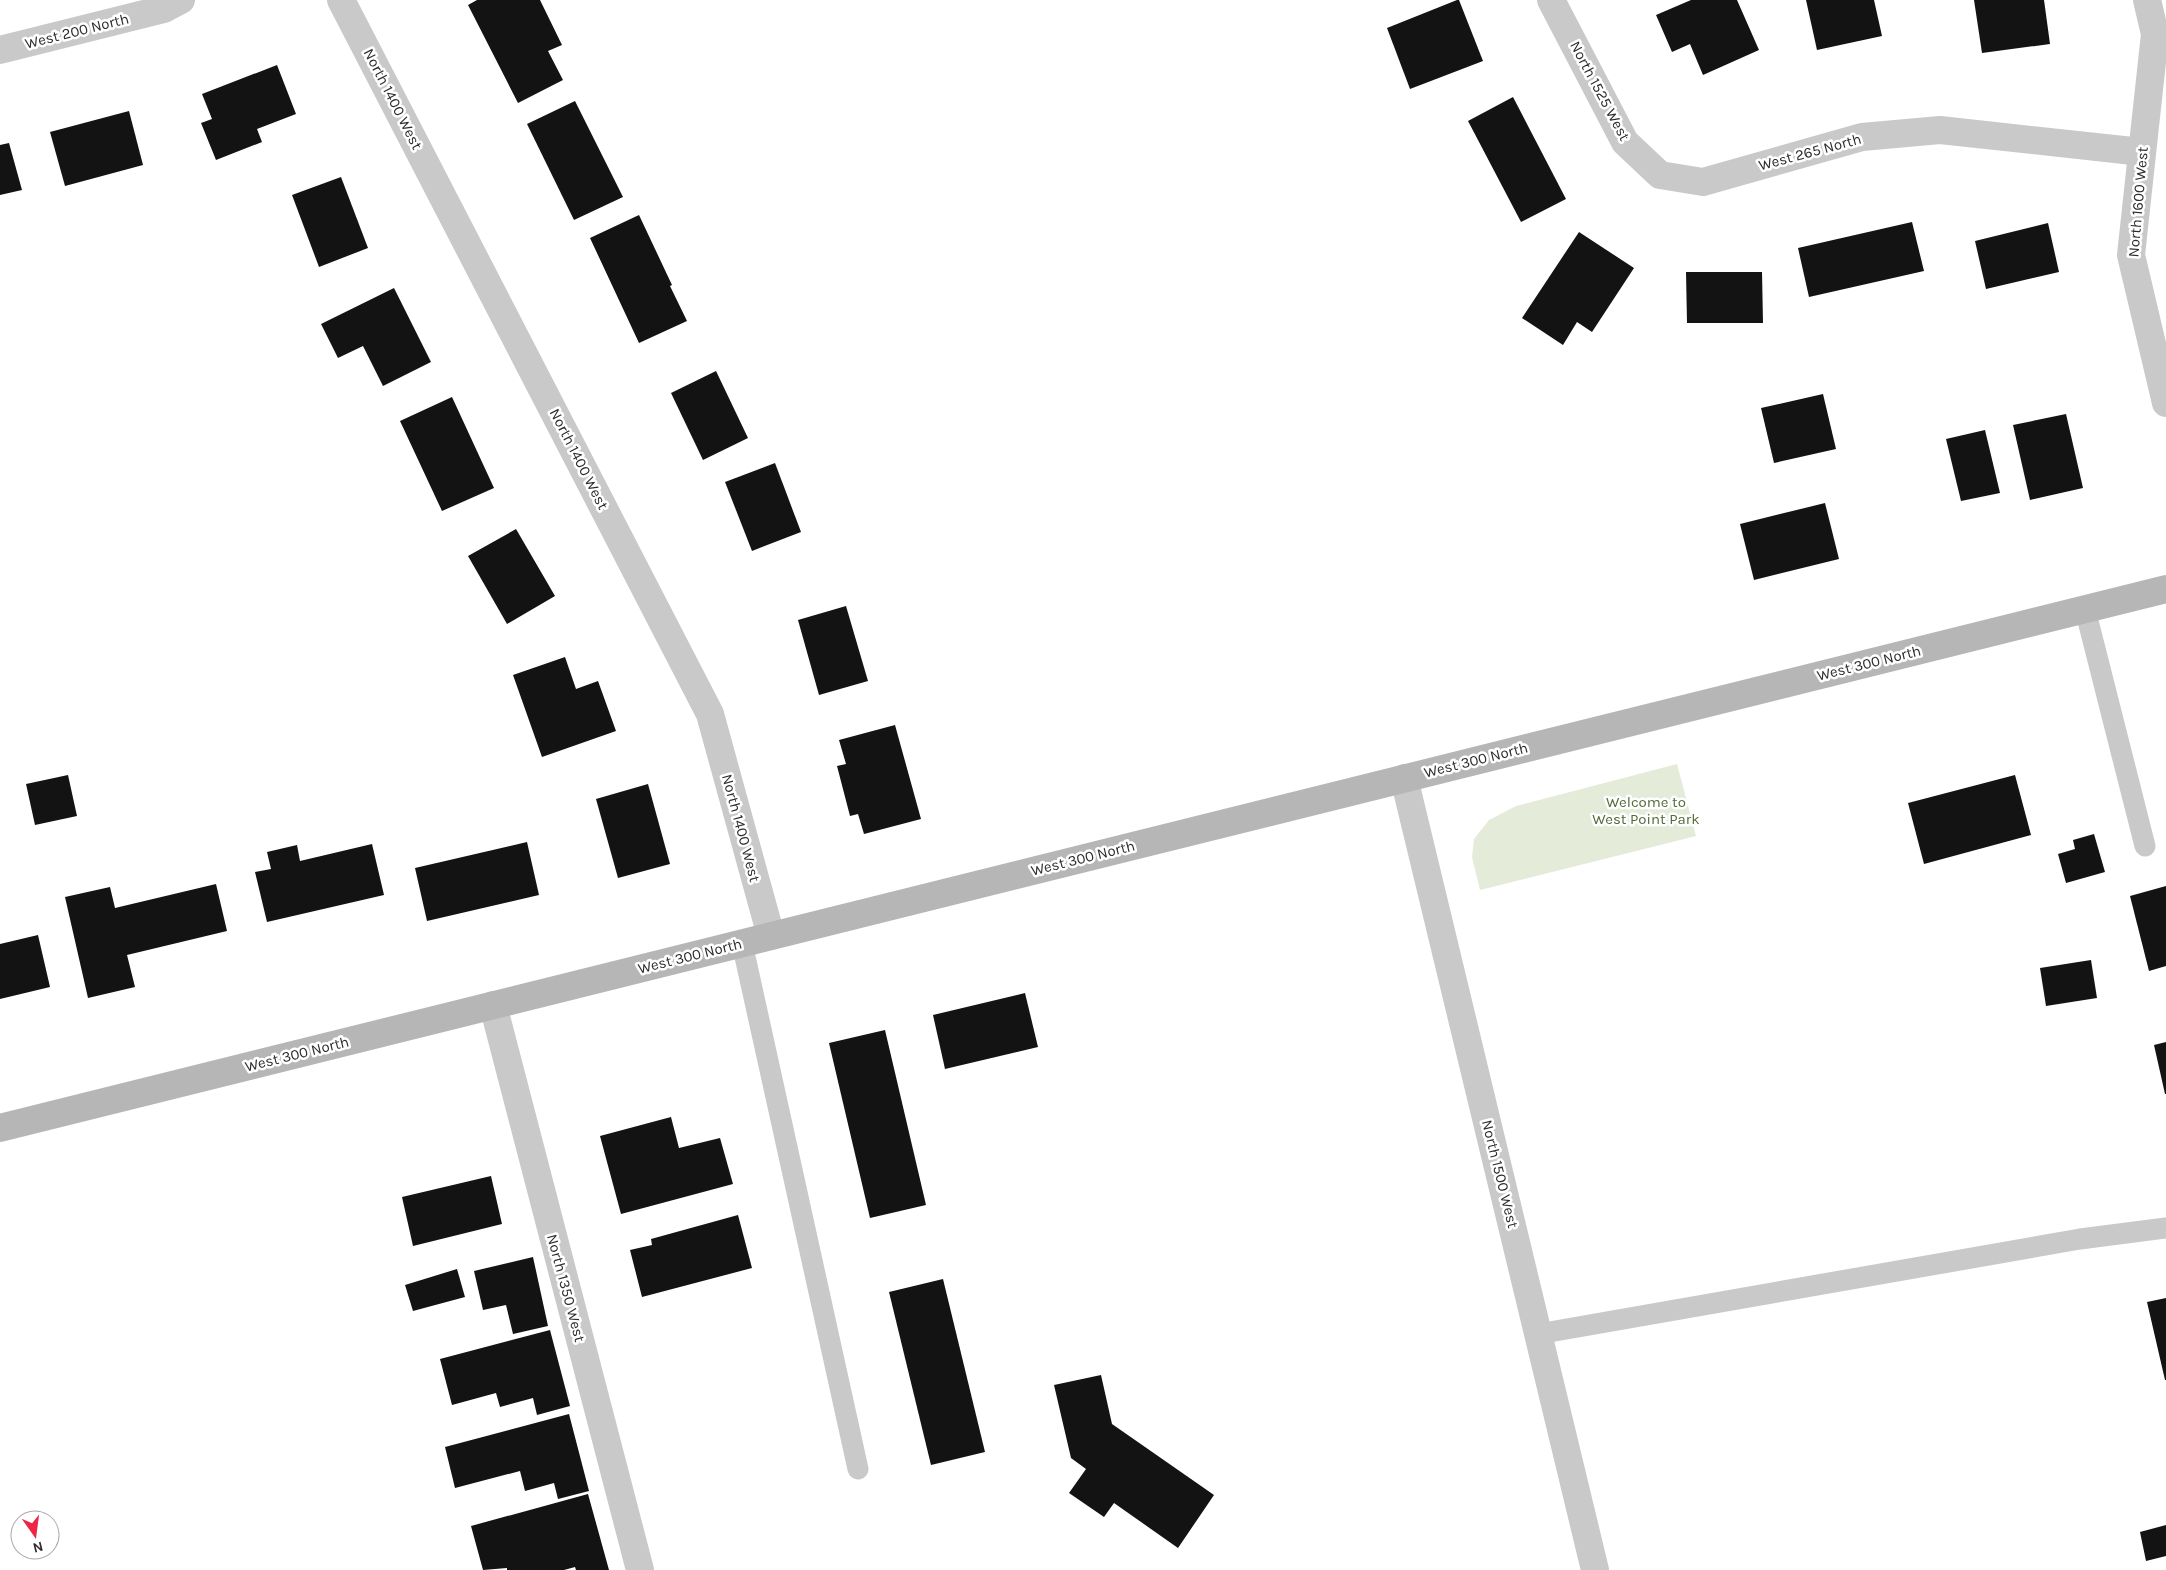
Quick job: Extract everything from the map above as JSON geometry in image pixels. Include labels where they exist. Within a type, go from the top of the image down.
[{"type":"main road","name":"West 300 North","points":[[0,1128],[2166,589]]},
{"type":"street","name":"West 200 North","points":[[0,50],[164,9],[181,0]]},
{"type":"street","name":"North 1400 West","points":[[341,0],[710,714],[771,936]]},
{"type":"street","name":"North 1525 West","points":[[1551,0],[1626,142],[1660,175]]},
{"type":"street","name":"North 1600 West","points":[[2147,0],[2155,34],[2131,255],[2166,403]]},
{"type":"street","name":"West 265 North","points":[[1660,175],[1703,182],[1862,137],[1940,130],[2142,152]]},
{"type":"street","name":"North 1500 West","points":[[1404,778],[1596,1570]]},
{"type":"street","name":"North 1350 West","points":[[493,1005],[640,1570]]},
{"type":"lane","points":[[2085,609],[2145,846]]},
{"type":"lane","points":[[742,943],[858,1469]]},
{"type":"lane","points":[[1538,1334],[2080,1239],[2166,1228]]},
{"type":"green space","name":"Welcome to West Point Park","points":[[1677,764],[1696,836],[1480,890],[1472,857],[1474,839],[1489,820],[1516,806]]},
{"type":"building","points":[[477,0],[540,0],[562,45],[548,51],[563,80],[518,103],[468,5]]},
{"type":"building","points":[[1459,0],[1483,61],[1410,89],[1387,28]]},
{"type":"building","points":[[1691,0],[1737,0],[1759,50],[1703,75],[1690,44],[1672,52],[1656,15]]},
{"type":"building","points":[[1806,0],[1874,0],[1882,36],[1817,50]]},
{"type":"building","points":[[1974,0],[2044,0],[2050,44],[1982,53]]},
{"type":"building","points":[[277,65],[296,114],[257,129],[262,142],[216,160],[201,123],[212,119],[202,94]]},
{"type":"building","points":[[1513,97],[1566,199],[1521,222],[1468,121]]},
{"type":"building","points":[[575,101],[623,197],[574,220],[527,124]]},
{"type":"building","points":[[129,111],[143,165],[65,186],[50,132]]},
{"type":"building","points":[[9,143],[22,190],[0,195],[0,145]]},
{"type":"building","points":[[341,177],[368,248],[319,267],[292,195]]},
{"type":"building","points":[[639,215],[687,321],[639,343],[590,238]]},
{"type":"building","points":[[1912,222],[1924,271],[1809,297],[1798,248]]},
{"type":"building","points":[[2048,223],[2059,272],[1986,289],[1975,241]]},
{"type":"building","points":[[1579,232],[1634,268],[1592,332],[1577,322],[1563,345],[1522,318]]},
{"type":"building","points":[[1686,272],[1762,272],[1763,323],[1687,323]]},
{"type":"building","points":[[394,288],[431,362],[383,386],[363,346],[338,358],[321,324]]},
{"type":"building","points":[[716,371],[748,438],[703,460],[671,393]]},
{"type":"building","points":[[1823,394],[1836,449],[1774,463],[1761,408]]},
{"type":"building","points":[[452,397],[494,488],[442,511],[400,421]]},
{"type":"building","points":[[2066,414],[2083,488],[2030,500],[2013,425]]},
{"type":"building","points":[[1985,430],[2000,493],[1961,501],[1946,439]]},
{"type":"building","points":[[775,463],[801,532],[752,551],[725,482]]},
{"type":"building","points":[[1825,503],[1839,559],[1754,580],[1740,524]]},
{"type":"building","points":[[516,529],[555,596],[507,624],[468,556]]},
{"type":"building","points":[[846,606],[868,681],[819,695],[798,620]]},
{"type":"building","points":[[565,657],[576,689],[598,681],[616,731],[542,757],[513,675]]},
{"type":"building","points":[[895,725],[921,819],[864,834],[858,814],[850,816],[837,766],[846,764],[839,740]]},
{"type":"building","points":[[68,775],[77,816],[35,825],[26,784]]},
{"type":"building","points":[[2015,775],[2031,835],[1924,864],[1908,803]]},
{"type":"building","points":[[648,784],[670,864],[618,878],[596,799]]},
{"type":"building","points":[[2094,834],[2105,872],[2066,883],[2058,854],[2075,849],[2073,840]]},
{"type":"building","points":[[527,842],[539,895],[427,921],[415,868]]},
{"type":"building","points":[[372,844],[384,895],[267,922],[255,872],[271,869],[267,852],[297,845],[300,861]]},
{"type":"building","points":[[216,884],[227,931],[127,955],[135,987],[88,998],[65,897],[110,887],[115,908]]},
{"type":"building","points":[[2166,886],[2166,966],[2149,971],[2130,896]]},
{"type":"building","points":[[38,935],[50,987],[0,999],[0,944]]},
{"type":"building","points":[[2091,960],[2097,998],[2046,1006],[2040,968]]},
{"type":"building","points":[[1025,993],[1038,1047],[945,1069],[933,1015]]},
{"type":"building","points":[[885,1030],[926,1205],[870,1218],[829,1043]]},
{"type":"building","points":[[2166,1042],[2166,1094],[2165,1094],[2154,1045]]},
{"type":"building","points":[[671,1117],[679,1148],[720,1138],[733,1184],[621,1214],[600,1136]]},
{"type":"building","points":[[491,1176],[502,1224],[413,1246],[402,1197]]},
{"type":"building","points":[[738,1215],[752,1268],[642,1297],[630,1250],[652,1245],[651,1239]]},
{"type":"building","points":[[533,1257],[548,1326],[513,1334],[506,1305],[483,1310],[474,1271]]},
{"type":"building","points":[[457,1269],[465,1297],[413,1311],[405,1285]]},
{"type":"building","points":[[943,1279],[985,1452],[931,1465],[889,1292]]},
{"type":"building","points":[[2166,1298],[2166,1380],[2165,1380],[2147,1302]]},
{"type":"building","points":[[550,1330],[570,1406],[537,1415],[533,1398],[500,1407],[496,1393],[452,1405],[440,1359]]},
{"type":"building","points":[[1101,1375],[1112,1424],[1214,1495],[1178,1548],[1114,1503],[1104,1517],[1069,1493],[1086,1469],[1071,1458],[1054,1385]]},
{"type":"building","points":[[569,1414],[589,1491],[558,1499],[554,1483],[525,1491],[520,1471],[455,1488],[445,1447]]},
{"type":"building","points":[[588,1494],[609,1570],[576,1570],[575,1567],[564,1570],[507,1570],[507,1568],[483,1570],[471,1526]]},
{"type":"building","points":[[2166,1525],[2166,1556],[2146,1561],[2140,1532]]}]
